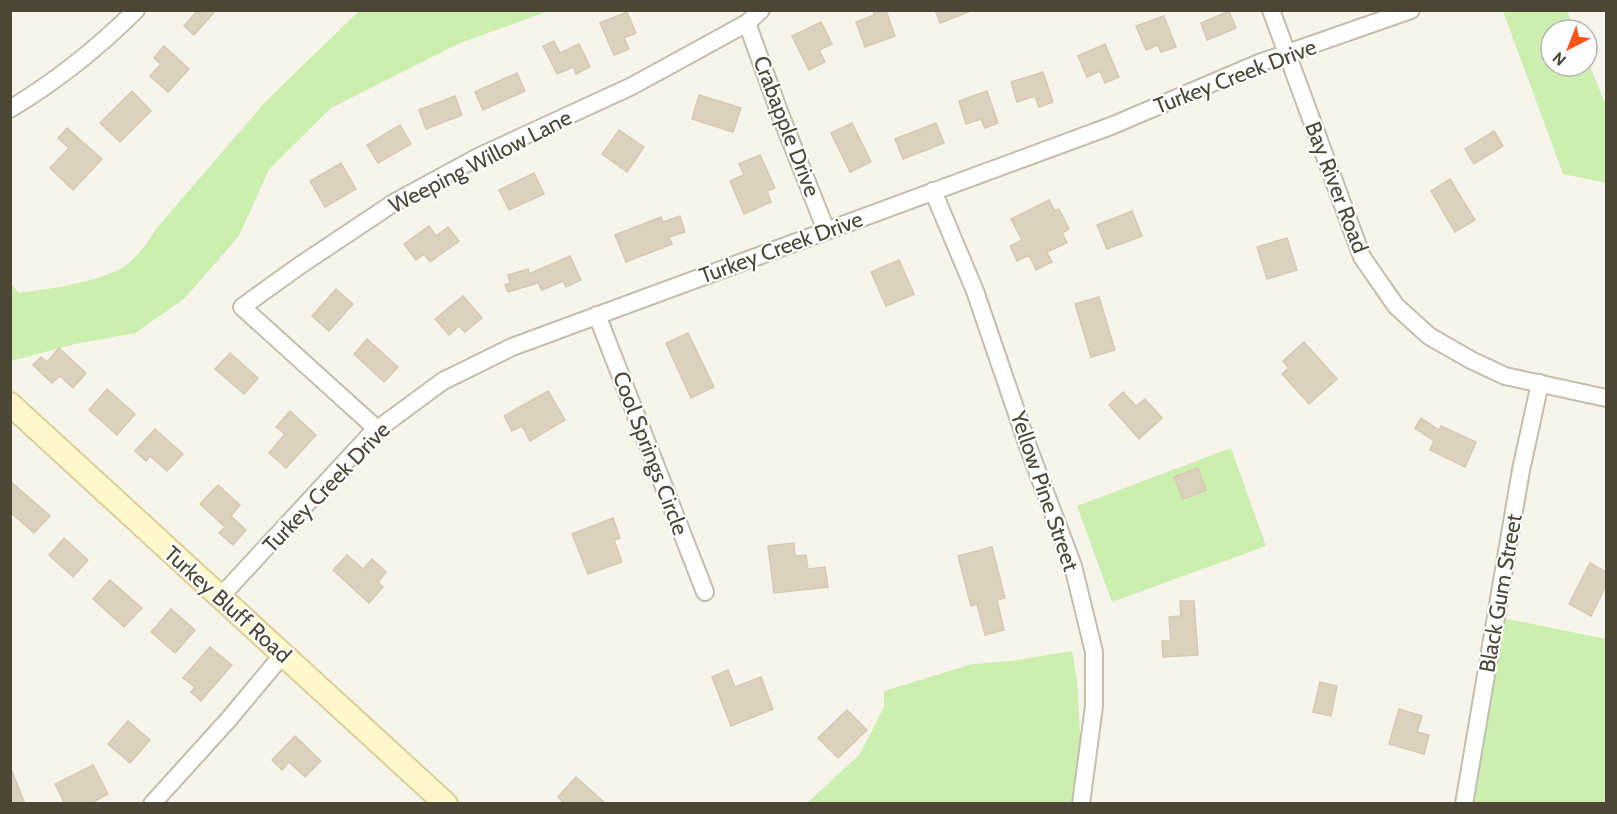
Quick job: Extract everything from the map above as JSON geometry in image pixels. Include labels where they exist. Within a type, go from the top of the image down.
[{"type":"street","points":[[10,109],[50,85],[103,44],[136,10]]},
{"type":"street","name":"Weeping Willow Lane","points":[[378,430],[242,307],[395,202],[478,157],[632,86],[747,23],[761,10]]},
{"type":"street","name":"Bay River Road","points":[[1271,10],[1362,257],[1396,306],[1430,336],[1471,360],[1505,376],[1606,398]]},
{"type":"street","name":"Turkey Creek Drive","points":[[221,596],[371,434],[443,381],[512,347],[1111,126],[1259,63],[1412,10]]},
{"type":"street","name":"Crabapple Drive","points":[[747,23],[826,230]]},
{"type":"street","name":"Yellow Pine Street","points":[[933,191],[975,291],[1030,452],[1073,566],[1094,652],[1094,706],[1080,804]]},
{"type":"street","name":"Cool Springs Circle","points":[[597,315],[705,592]]},
{"type":"street","name":"Black Gum Street","points":[[1464,804],[1521,470],[1540,383]]},
{"type":"street","name":"Turkey Bluff Road","points":[[10,404],[446,804]]},
{"type":"street","points":[[152,804],[229,719],[284,653]]},
{"type":"green space","points":[[362,10],[549,11],[460,43],[331,108],[269,169],[239,236],[184,299],[135,333],[75,344],[11,361],[11,284],[19,293],[71,285],[108,274],[125,266],[140,252],[155,230],[267,100]]},
{"type":"green space","points":[[1503,11],[1567,11],[1570,18],[1539,18],[1539,78],[1595,78],[1606,105],[1606,183],[1563,174]]},
{"type":"green space","points":[[1231,448],[1266,546],[1112,602],[1077,506]]},
{"type":"green space","points":[[1503,618],[1606,639],[1606,803],[1473,804]]},
{"type":"green space","points":[[1072,651],[1077,680],[1081,748],[1073,803],[806,804],[860,754],[884,707],[884,691],[972,664],[1010,661]]},
{"type":"building","points":[[198,10],[216,10],[194,35],[184,26]]},
{"type":"building","points":[[873,10],[886,10],[895,36],[865,47],[856,22],[874,15]]},
{"type":"building","points":[[935,10],[971,10],[971,11],[940,23]]},
{"type":"building","points":[[1229,11],[1236,28],[1207,40],[1201,23]]},
{"type":"building","points":[[627,12],[636,33],[624,38],[629,49],[614,55],[600,23]]},
{"type":"building","points":[[1164,16],[1176,47],[1161,52],[1158,45],[1146,50],[1136,26]]},
{"type":"building","points":[[821,22],[832,44],[819,50],[825,62],[809,70],[792,36]]},
{"type":"building","points":[[554,41],[560,53],[579,44],[590,67],[576,74],[573,67],[557,74],[543,46]]},
{"type":"building","points":[[1105,44],[1119,77],[1105,83],[1100,71],[1087,77],[1078,56]]},
{"type":"building","points":[[164,46],[189,69],[168,92],[150,76],[161,64],[154,58]]},
{"type":"building","points":[[1043,72],[1053,102],[1039,107],[1035,96],[1017,102],[1011,82]]},
{"type":"building","points":[[517,73],[525,91],[483,110],[475,92]]},
{"type":"building","points":[[132,91],[151,111],[120,142],[100,123]]},
{"type":"building","points":[[987,91],[998,123],[985,128],[981,119],[966,124],[959,101]]},
{"type":"building","points":[[699,95],[741,108],[733,132],[692,119]]},
{"type":"building","points":[[455,96],[462,115],[426,129],[419,110]]},
{"type":"building","points":[[852,123],[871,162],[850,172],[831,133]]},
{"type":"building","points":[[936,123],[944,143],[903,159],[895,139]]},
{"type":"building","points":[[400,125],[411,144],[378,163],[367,145]]},
{"type":"building","points":[[67,128],[102,159],[73,190],[50,168],[69,148],[58,138]]},
{"type":"building","points":[[619,130],[644,147],[627,172],[602,154]]},
{"type":"building","points":[[1494,131],[1503,146],[1474,164],[1465,149]]},
{"type":"building","points":[[760,155],[775,188],[767,191],[771,202],[744,214],[730,181],[744,175],[739,164]]},
{"type":"building","points":[[341,163],[356,189],[325,207],[310,181]]},
{"type":"building","points":[[534,173],[544,194],[509,210],[499,190]]},
{"type":"building","points":[[1450,179],[1475,220],[1455,232],[1431,191]]},
{"type":"building","points":[[1049,200],[1055,211],[1059,209],[1069,229],[1062,233],[1067,243],[1047,252],[1052,262],[1036,270],[1029,255],[1017,261],[1010,246],[1022,240],[1011,219]]},
{"type":"building","points":[[1132,211],[1142,236],[1107,249],[1097,225]]},
{"type":"building","points":[[680,216],[685,232],[669,237],[672,244],[626,262],[615,235],[661,217],[663,222]]},
{"type":"building","points":[[429,226],[436,236],[448,227],[459,241],[430,262],[424,254],[416,260],[404,244]]},
{"type":"building","points":[[1287,238],[1297,270],[1267,279],[1257,247]]},
{"type":"building","points":[[570,256],[581,280],[566,287],[563,281],[542,290],[538,283],[508,292],[505,285],[510,283],[508,275],[528,269],[529,274]]},
{"type":"building","points":[[899,260],[914,294],[886,306],[871,272]]},
{"type":"building","points":[[336,289],[353,304],[329,331],[312,316]]},
{"type":"building","points":[[463,296],[482,318],[465,332],[459,326],[449,335],[435,319]]},
{"type":"building","points":[[1099,297],[1115,350],[1091,357],[1075,304]]},
{"type":"building","points":[[688,333],[714,387],[691,398],[666,343]]},
{"type":"building","points":[[367,339],[398,367],[384,382],[354,354]]},
{"type":"building","points":[[1304,342],[1337,379],[1309,404],[1282,374],[1289,368],[1283,361]]},
{"type":"building","points":[[59,348],[86,373],[73,388],[60,376],[52,383],[33,365],[41,357],[47,362]]},
{"type":"building","points":[[230,353],[258,378],[244,394],[215,369]]},
{"type":"building","points":[[107,389],[135,414],[117,435],[89,410]]},
{"type":"building","points":[[548,391],[565,420],[530,441],[522,426],[512,431],[504,416]]},
{"type":"building","points":[[1123,392],[1136,406],[1145,399],[1162,418],[1139,439],[1109,405]]},
{"type":"building","points":[[290,411],[316,435],[286,468],[269,453],[285,434],[276,427]]},
{"type":"building","points":[[1421,418],[1439,430],[1441,426],[1476,442],[1465,467],[1430,450],[1434,441],[1415,428]]},
{"type":"building","points":[[155,429],[183,454],[167,471],[150,456],[146,461],[135,451]]},
{"type":"building","points":[[1198,468],[1206,490],[1183,499],[1174,477]]},
{"type":"building","points":[[10,481],[50,516],[34,533],[10,512]]},
{"type":"building","points":[[218,485],[240,505],[231,516],[246,530],[233,545],[219,533],[225,527],[200,504]]},
{"type":"building","points":[[613,518],[620,538],[614,540],[622,562],[588,574],[572,534]]},
{"type":"building","points":[[64,538],[88,560],[73,577],[49,555]]},
{"type":"building","points":[[794,543],[795,556],[806,555],[808,569],[825,567],[828,587],[774,593],[768,546]]},
{"type":"building","points":[[992,547],[1005,598],[997,600],[1004,630],[985,635],[977,604],[971,606],[958,556]]},
{"type":"building","points":[[347,555],[363,569],[372,559],[386,572],[378,582],[383,587],[369,603],[333,570]]},
{"type":"building","points":[[1590,563],[1606,572],[1606,585],[1591,616],[1569,604]]},
{"type":"building","points":[[110,580],[142,608],[124,627],[93,599]]},
{"type":"building","points":[[1180,601],[1194,601],[1198,655],[1163,657],[1162,641],[1171,641],[1169,617],[1181,616]]},
{"type":"building","points":[[171,609],[195,630],[175,653],[151,632]]},
{"type":"building","points":[[210,647],[232,665],[201,701],[191,692],[195,687],[183,678]]},
{"type":"building","points":[[728,670],[735,687],[761,677],[773,709],[731,726],[712,677]]},
{"type":"building","points":[[1320,682],[1337,686],[1331,716],[1313,712]]},
{"type":"building","points":[[1399,709],[1422,716],[1417,732],[1429,735],[1424,754],[1389,744]]},
{"type":"building","points":[[847,710],[867,730],[838,758],[818,738]]},
{"type":"building","points":[[128,721],[150,740],[130,763],[108,744]]},
{"type":"building","points":[[295,736],[321,761],[305,777],[289,762],[282,770],[272,760]]},
{"type":"building","points":[[93,765],[108,794],[90,804],[65,804],[55,784]]},
{"type":"building","points":[[11,769],[25,804],[10,804]]},
{"type":"building","points":[[576,777],[606,804],[565,804],[558,797]]}]
